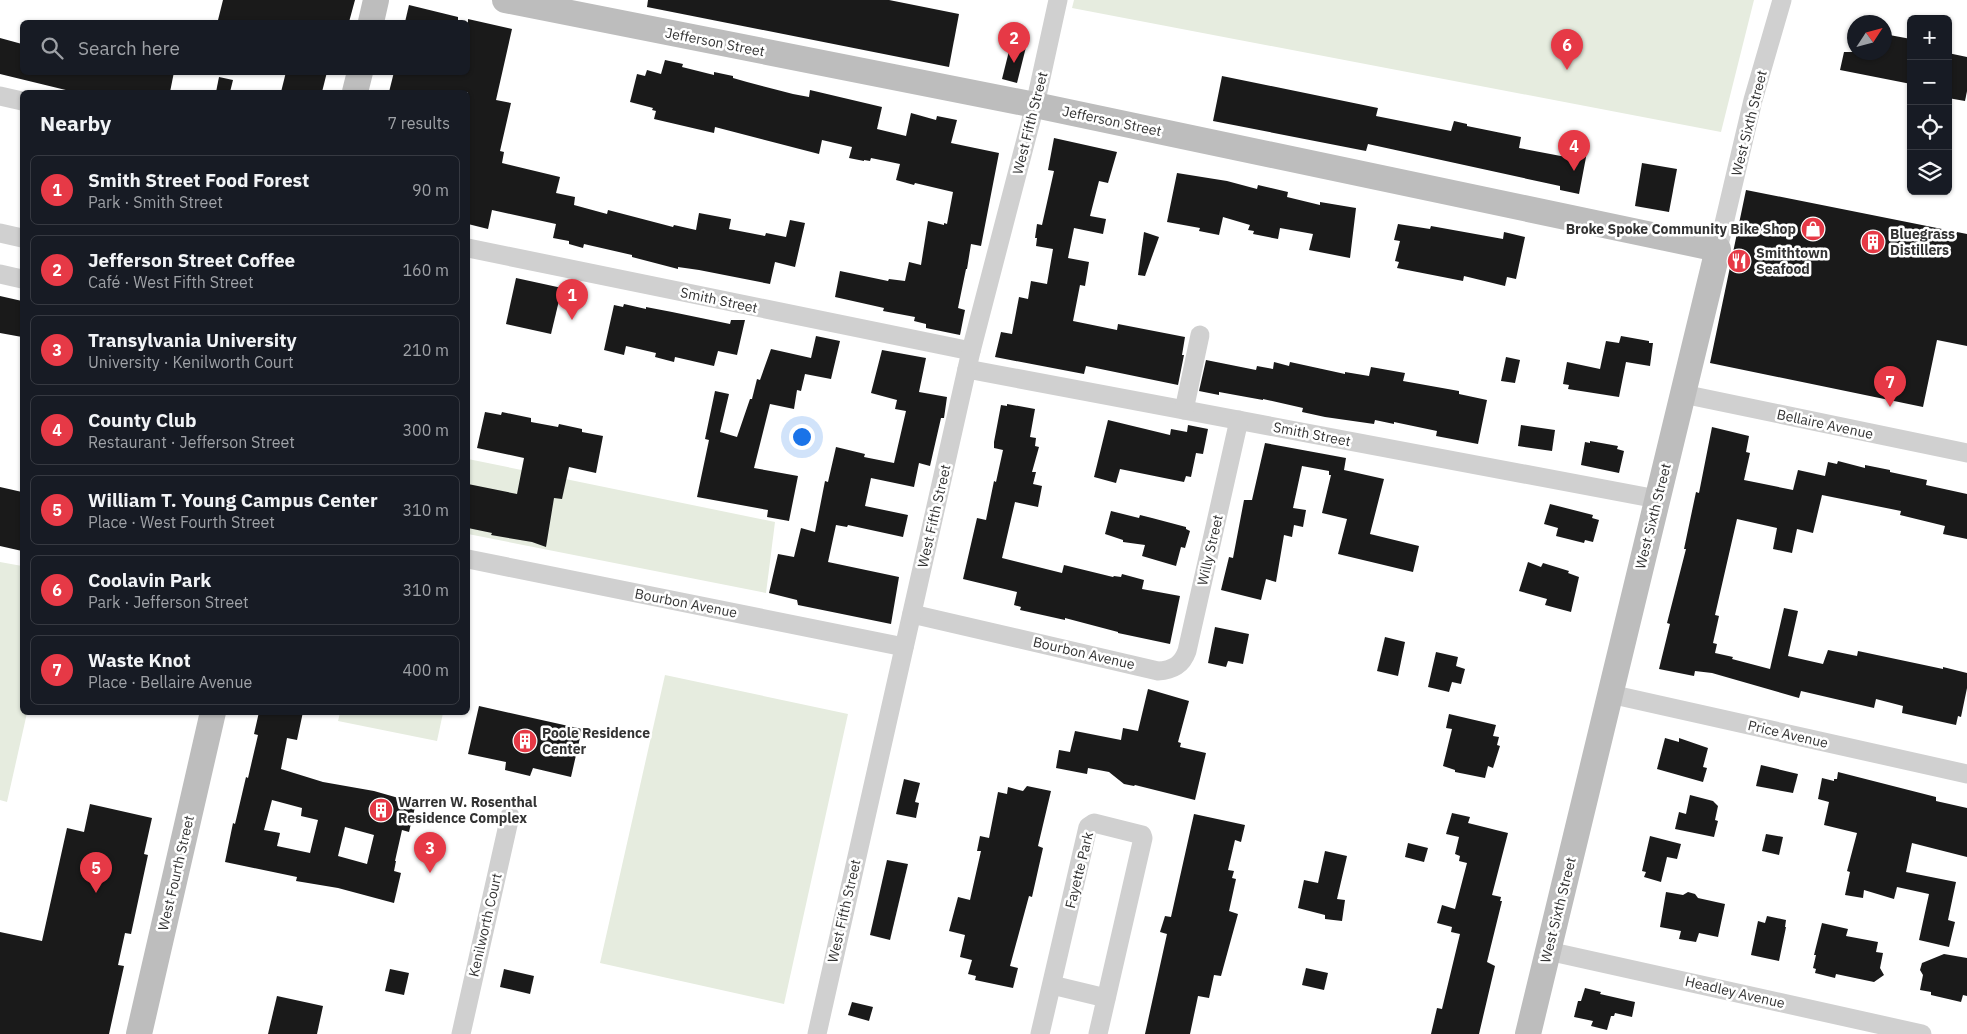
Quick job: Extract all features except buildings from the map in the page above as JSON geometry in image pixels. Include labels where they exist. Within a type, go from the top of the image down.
[{"type":"street","points":[[371,20],[376,0]]},
{"type":"street","name":"Jefferson Street","points":[[505,0],[1035,105],[1718,248]]},
{"type":"street","name":"West Fifth Street","points":[[817,1034],[969,360],[1035,105],[1058,0]]},
{"type":"street","name":"West Sixth Street","points":[[1528,1034],[1754,100],[1782,0]]},
{"type":"street","points":[[356,90],[359,75]]},
{"type":"street","points":[[0,96],[20,101]]},
{"type":"street","points":[[0,233],[20,238]]},
{"type":"street","name":"Smith Street","points":[[470,248],[1184,410],[1657,499]]},
{"type":"street","points":[[0,274],[20,279]]},
{"type":"street","points":[[1184,410],[1200,335]]},
{"type":"street","name":"Bellaire Avenue","points":[[1682,394],[1967,453]]},
{"type":"street","name":"Willy Street","points":[[1168,670],[1178,666],[1184,660],[1188,651],[1240,420]]},
{"type":"street","name":"Bourbon Avenue","points":[[470,559],[904,647]]},
{"type":"street","name":"Bourbon Avenue","points":[[912,614],[1158,671],[1168,670]]},
{"type":"street","name":"Price Avenue","points":[[1610,694],[1967,774]]},
{"type":"street","name":"West Fourth Street","points":[[139,1034],[212,715]]},
{"type":"street","name":"Kenilworth Court","points":[[461,1034],[510,816]]},
{"type":"street","name":"Fayette Park","points":[[1040,1034],[1088,827],[1094,823],[1142,834],[1143,838],[1098,1034]]},
{"type":"street","name":"Headley Avenue","points":[[1548,951],[1922,1034]]},
{"type":"street","points":[[1052,985],[1106,998]]},
{"type":"shaded area","points":[[1074,0],[1754,0],[1721,132],[1072,8]]},
{"type":"shaded area","points":[[470,459],[775,522],[766,593],[470,534]]},
{"type":"shaded area","points":[[0,562],[20,566],[20,715],[27,715],[7,802],[0,800]]},
{"type":"shaded area","points":[[665,675],[848,714],[784,1004],[600,963]]},
{"type":"shaded area","points":[[339,715],[443,715],[437,741],[338,721]]},
{"type":"place","name":"Jefferson Street Coffee","points":[[1014,63]]},
{"type":"place","name":"Coolavin Park","points":[[1567,70]]},
{"type":"place","name":"County Club","points":[[1574,171]]},
{"type":"place","name":"Broke Spoke Community Bike Shop","points":[[1813,229]]},
{"type":"place","name":"Bluegrass Distillers","points":[[1873,242]]},
{"type":"place","name":"Smithtown Seafood","points":[[1739,261]]},
{"type":"place","name":"Smith Street Food Forest","points":[[572,320]]},
{"type":"place","name":"Waste Knot","points":[[1890,407]]},
{"type":"place","name":"Poole Residence Center","points":[[525,741]]},
{"type":"place","name":"Warren W. Rosenthal Residence Complex","points":[[381,810]]},
{"type":"place","name":"Transylvania University","points":[[430,873]]},
{"type":"place","name":"William T. Young Campus Center","points":[[96,893]]}]
